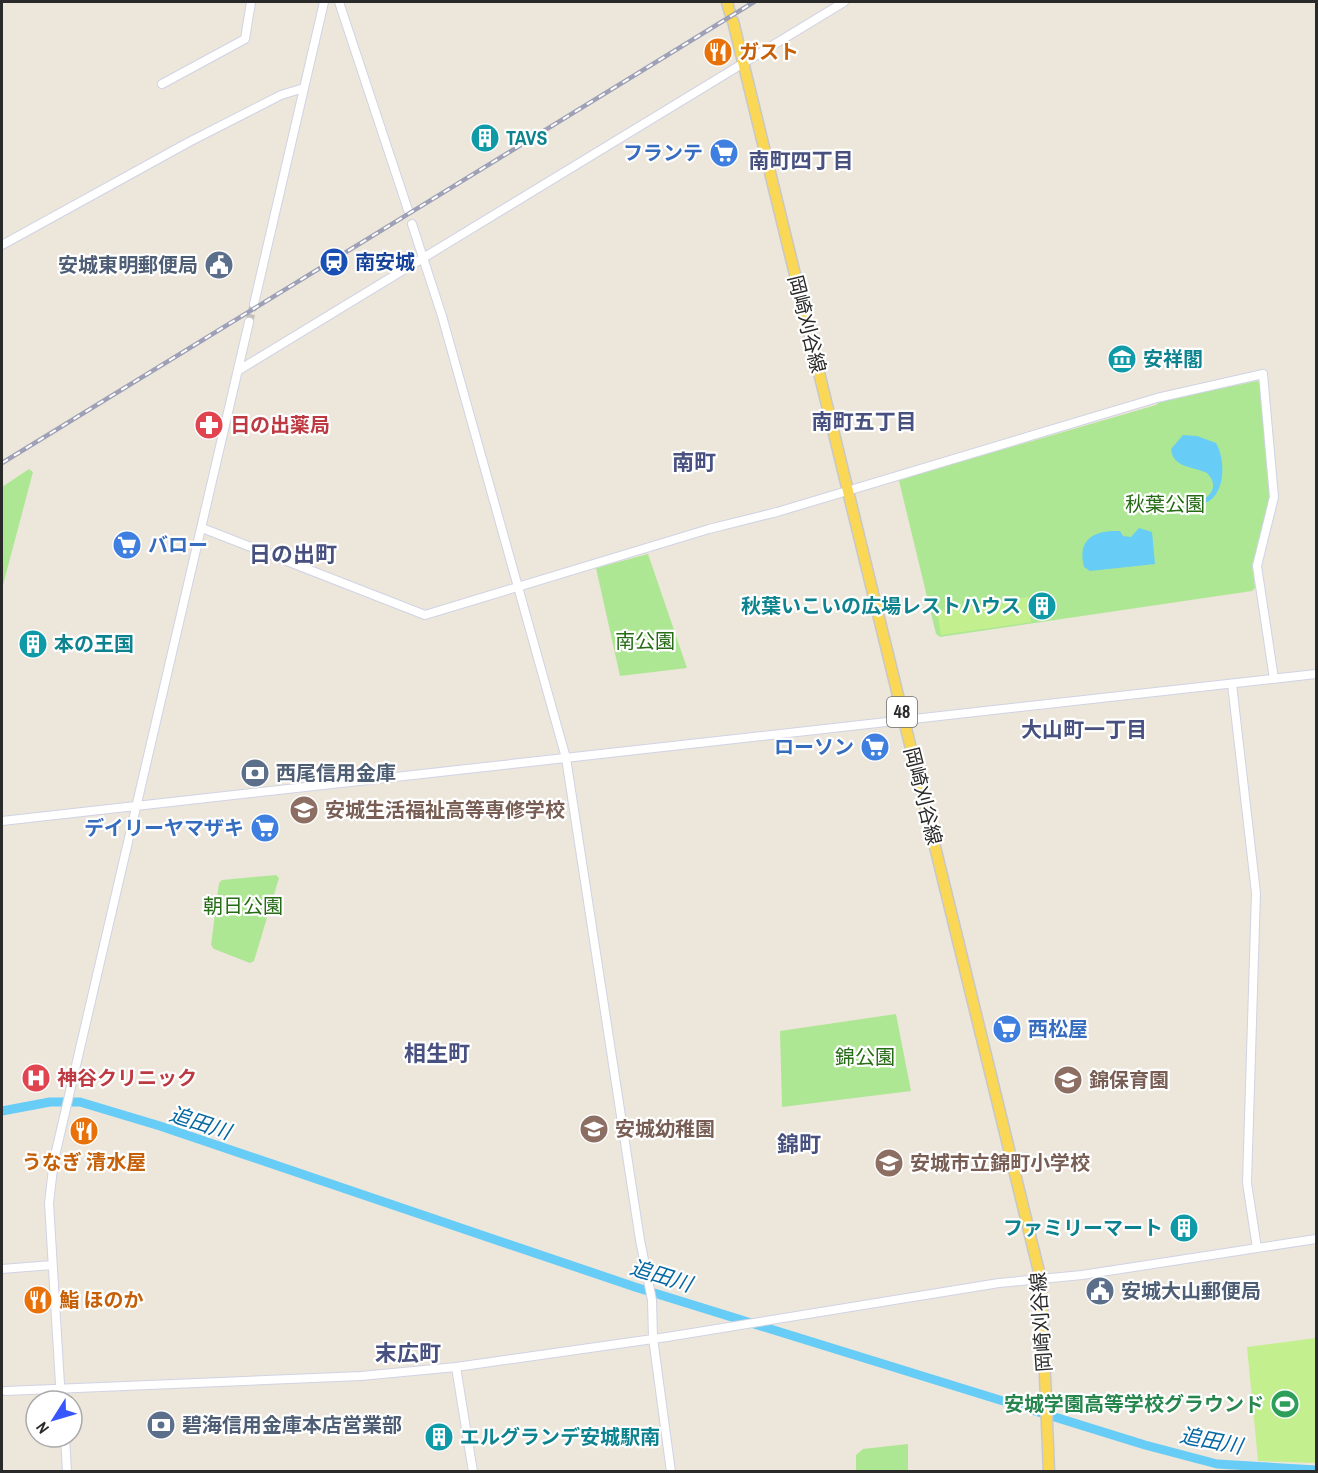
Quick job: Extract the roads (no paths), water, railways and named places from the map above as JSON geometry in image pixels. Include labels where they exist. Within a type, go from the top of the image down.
[{"type":"main road","name":"岡崎刈谷線","points":[[730,12],[1041,1280],[1049,1472]]},
{"type":"street","points":[[162,84],[244,39],[251,2]]},
{"type":"street","points":[[254,304],[324,2]]},
{"type":"street","points":[[339,2],[408,210]]},
{"type":"street","points":[[239,370],[844,2]]},
{"type":"street","points":[[2,245],[189,142],[281,95],[304,88]]},
{"type":"street","points":[[412,224],[442,316],[566,758],[639,1240],[652,1300],[653,1338],[671,1472]]},
{"type":"street","points":[[60,1388],[49,1203],[54,1160],[249,321]]},
{"type":"street","points":[[202,528],[425,615],[709,529],[777,512],[847,489],[906,475],[1158,398],[1263,374],[1274,497],[1257,566],[1274,680]]},
{"type":"street","points":[[2,821],[1317,674]]},
{"type":"street","points":[[1232,684],[1256,893],[1247,1183],[1257,1248]]},
{"type":"street","points":[[6,1391],[361,1376],[456,1367],[999,1283],[1041,1280],[1317,1239]]},
{"type":"street","points":[[2,1269],[52,1265]]},
{"type":"street","points":[[456,1367],[473,1472]]},
{"type":"street","points":[[66,1449],[67,1472]]},
{"type":"water","points":[[1183,435],[1197,436],[1216,443],[1222,465],[1221,482],[1215,496],[1207,502],[1191,506],[1184,515],[1185,504],[1192,499],[1204,499],[1212,490],[1213,483],[1207,473],[1184,466],[1175,460],[1171,449]]},
{"type":"water","points":[[1139,528],[1152,532],[1155,564],[1090,571],[1084,567],[1083,549],[1090,538],[1102,532],[1111,531],[1120,531],[1123,536],[1131,537]]},
{"type":"waterway","name":"追田川","points":[[2,1111],[50,1102],[80,1102],[160,1126],[635,1287],[1145,1445],[1217,1464],[1316,1470]]},
{"type":"tunnel","points":[[249,322],[254,304]]},
{"type":"railway","points":[[2,463],[754,2]]},
{"type":"place","name":"ガスト","points":[[718,52]]},
{"type":"place","name":"TAVS","points":[[485,138]]},
{"type":"place","name":"フランテ","points":[[724,153]]},
{"type":"place","name":"南安城","points":[[334,262]]},
{"type":"place","name":"安城東明郵便局","points":[[219,265]]},
{"type":"place","name":"安祥閣","points":[[1122,359]]},
{"type":"place","name":"日の出薬局","points":[[209,425]]},
{"type":"place","name":"バロー","points":[[127,545]]},
{"type":"place","name":"秋葉いこいの広場レストハウス","points":[[1042,606]]},
{"type":"place","name":"本の王国","points":[[33,644]]},
{"type":"place","name":"ローソン","points":[[875,747]]},
{"type":"place","name":"西尾信用金庫","points":[[255,773]]},
{"type":"place","name":"安城生活福祉高等専修学校","points":[[304,810]]},
{"type":"place","name":"デイリーヤマザキ","points":[[265,828]]},
{"type":"place","name":"西松屋","points":[[1007,1029]]},
{"type":"place","name":"神谷クリニック","points":[[36,1078]]},
{"type":"place","name":"錦保育園","points":[[1068,1080]]},
{"type":"place","name":"安城幼稚園","points":[[594,1129]]},
{"type":"place","name":"うなぎ 清水屋","points":[[84,1131]]},
{"type":"place","name":"安城市立錦町小学校","points":[[889,1163]]},
{"type":"place","name":"ファミリーマート","points":[[1184,1228]]},
{"type":"place","name":"安城大山郵便局","points":[[1100,1291]]},
{"type":"place","name":"鮨 ほのか","points":[[38,1300]]},
{"type":"place","name":"安城学園高等学校グラウンド","points":[[1285,1404]]},
{"type":"place","name":"碧海信用金庫本店営業部","points":[[161,1425]]},
{"type":"place","name":"エルグランデ安城駅南","points":[[439,1437]]},
{"type":"district","name":"南町四丁目","points":[[801,161]]},
{"type":"district","name":"南町五丁目","points":[[864,422]]},
{"type":"district","name":"南町","points":[[694,462]]},
{"type":"district","name":"日の出町","points":[[293,554]]},
{"type":"district","name":"大山町一丁目","points":[[1084,730]]},
{"type":"district","name":"相生町","points":[[437,1053]]},
{"type":"district","name":"錦町","points":[[799,1144]]},
{"type":"district","name":"末広町","points":[[408,1353]]},
{"type":"park label","name":"秋葉公園","points":[[1165,504]]},
{"type":"park label","name":"南公園","points":[[645,641]]},
{"type":"park label","name":"朝日公園","points":[[243,906]]},
{"type":"park label","name":"錦公園","points":[[865,1057]]}]
